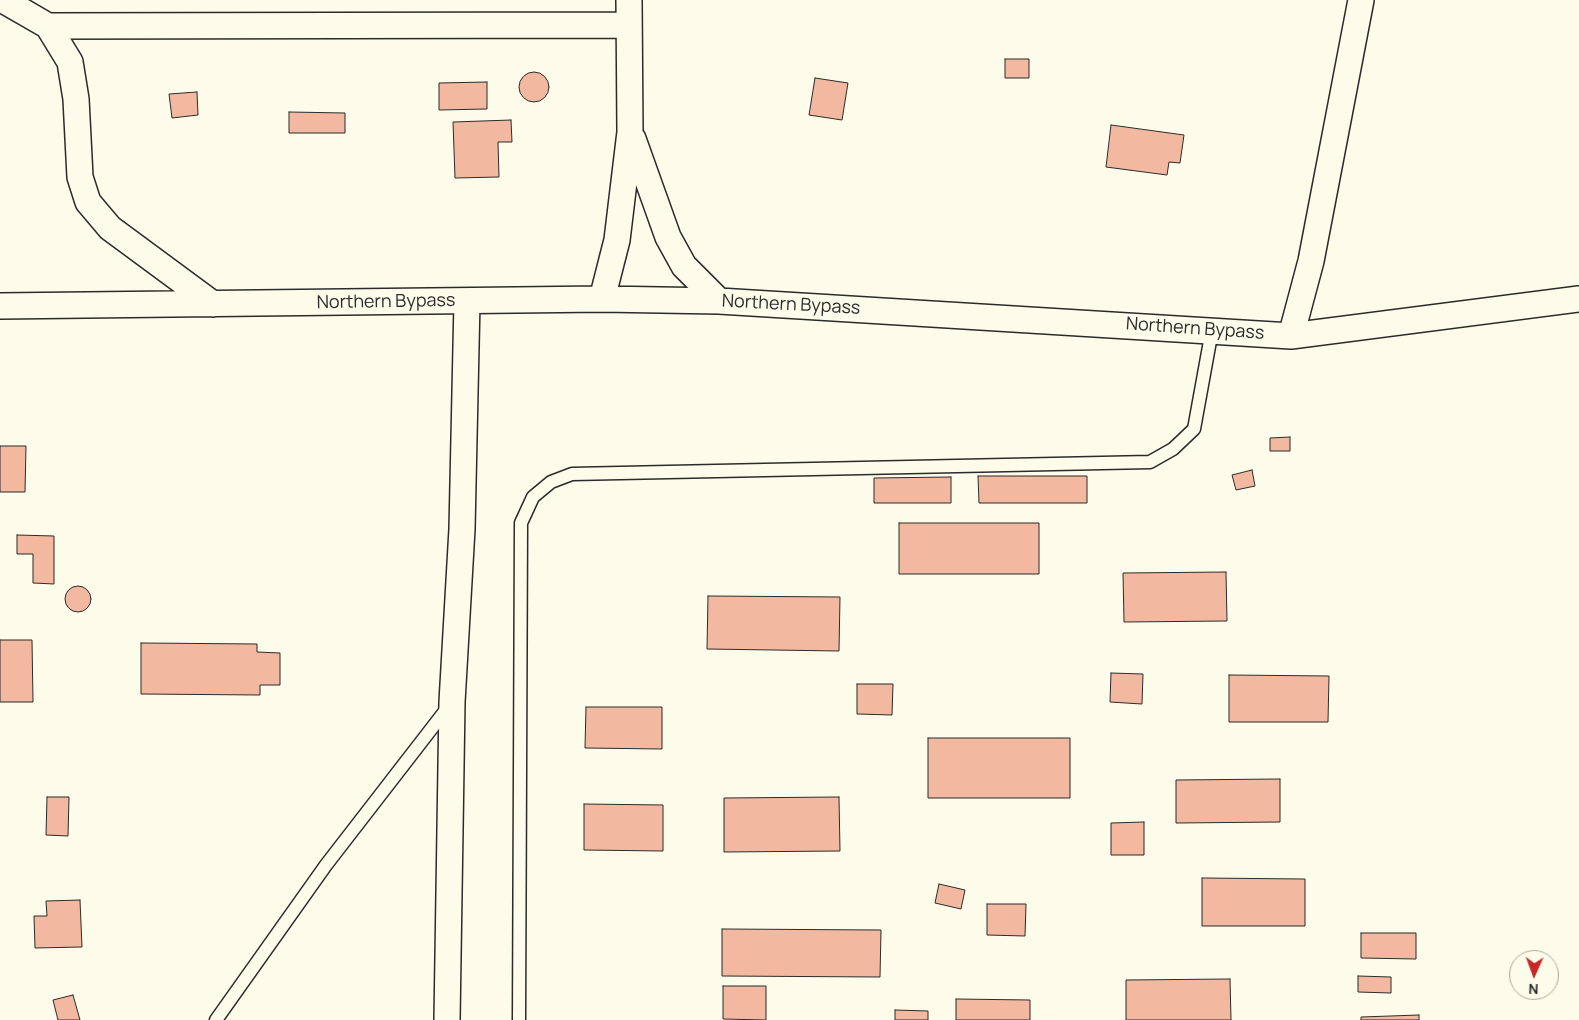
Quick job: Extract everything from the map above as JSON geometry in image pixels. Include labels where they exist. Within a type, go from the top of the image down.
[{"type":"street","points":[[3,0],[48,26],[70,62],[76,99],[80,177],[88,202],[110,228],[213,304]]},
{"type":"street","points":[[602,299],[617,240],[630,132],[629,0]]},
{"type":"street","points":[[1291,336],[1311,261],[1361,0]]},
{"type":"street","points":[[48,26],[629,25]]},
{"type":"street","points":[[630,132],[668,237],[684,266],[719,301]]},
{"type":"street","name":"Northern Bypass","points":[[0,306],[602,299],[719,301],[1291,336],[1579,299]]},
{"type":"street","points":[[447,1020],[452,702],[462,529],[468,301]]},
{"type":"lane","points":[[518,1020],[521,523],[533,497],[552,482],[572,474],[1150,462],[1173,450],[1194,429],[1212,330]]},
{"type":"lane","points":[[216,1020],[326,865],[452,702]]},
{"type":"building","points":[[1005,59],[1029,59],[1029,78],[1005,78]]},
{"type":"building","points":[[534,72],[540,73],[548,81],[548,93],[540,101],[534,102],[528,101],[520,93],[519,87],[520,81],[528,73]]},
{"type":"building","points":[[815,78],[848,83],[842,120],[809,115]]},
{"type":"building","points":[[487,82],[487,109],[439,110],[439,83]]},
{"type":"building","points":[[197,92],[198,115],[172,118],[169,94]]},
{"type":"building","points":[[289,112],[345,113],[345,133],[289,133]]},
{"type":"building","points":[[511,120],[512,142],[498,142],[499,177],[455,178],[453,122]]},
{"type":"building","points":[[1111,125],[1184,135],[1180,163],[1169,162],[1167,175],[1106,167]]},
{"type":"building","points":[[1290,437],[1290,451],[1270,451],[1270,438]]},
{"type":"building","points":[[0,446],[26,446],[25,492],[0,492]]},
{"type":"building","points":[[1252,470],[1255,486],[1236,490],[1232,475]]},
{"type":"building","points":[[978,476],[1087,476],[1087,503],[979,503]]},
{"type":"building","points":[[951,477],[951,503],[874,503],[874,478]]},
{"type":"building","points":[[899,523],[1039,523],[1039,574],[899,574]]},
{"type":"building","points":[[17,535],[54,536],[54,584],[33,583],[33,554],[17,554]]},
{"type":"building","points":[[1226,572],[1227,621],[1124,622],[1123,573]]},
{"type":"building","points":[[78,586],[87,590],[91,599],[87,608],[78,612],[69,608],[65,599],[69,590]]},
{"type":"building","points":[[708,596],[840,597],[839,651],[707,649]]},
{"type":"building","points":[[0,640],[32,640],[33,702],[0,702]]},
{"type":"building","points":[[141,643],[257,644],[257,652],[280,653],[280,685],[260,685],[260,695],[141,694]]},
{"type":"building","points":[[1111,673],[1143,674],[1142,704],[1110,702]]},
{"type":"building","points":[[1229,675],[1329,676],[1328,722],[1229,722]]},
{"type":"building","points":[[857,684],[893,684],[892,715],[857,714]]},
{"type":"building","points":[[586,707],[662,707],[662,749],[585,748]]},
{"type":"building","points":[[928,738],[1070,738],[1070,798],[928,798]]},
{"type":"building","points":[[1280,779],[1280,822],[1176,823],[1176,780]]},
{"type":"building","points":[[47,797],[69,797],[68,836],[46,835]]},
{"type":"building","points":[[839,797],[840,851],[724,852],[724,798]]},
{"type":"building","points":[[584,804],[663,805],[663,851],[584,850]]},
{"type":"building","points":[[1144,822],[1144,855],[1111,855],[1111,823]]},
{"type":"building","points":[[1202,878],[1305,879],[1305,926],[1202,926]]},
{"type":"building","points":[[939,884],[965,890],[961,909],[935,903]]},
{"type":"building","points":[[80,900],[82,947],[35,948],[34,916],[47,916],[46,901]]},
{"type":"building","points":[[987,904],[1026,904],[1025,936],[987,935]]},
{"type":"building","points":[[722,929],[881,930],[880,977],[722,976]]},
{"type":"building","points":[[1361,933],[1416,933],[1416,959],[1361,958]]},
{"type":"building","points":[[1358,976],[1391,977],[1391,993],[1358,992]]},
{"type":"building","points":[[1230,979],[1231,1020],[1126,1020],[1126,980]]},
{"type":"building","points":[[723,986],[766,986],[766,1020],[723,1019]]},
{"type":"building","points":[[73,995],[80,1020],[58,1020],[53,1000]]},
{"type":"building","points":[[956,999],[1030,1000],[1030,1020],[956,1020]]},
{"type":"building","points":[[895,1010],[928,1011],[928,1020],[895,1020]]},
{"type":"building","points":[[1419,1015],[1419,1020],[1361,1020],[1361,1017]]}]
